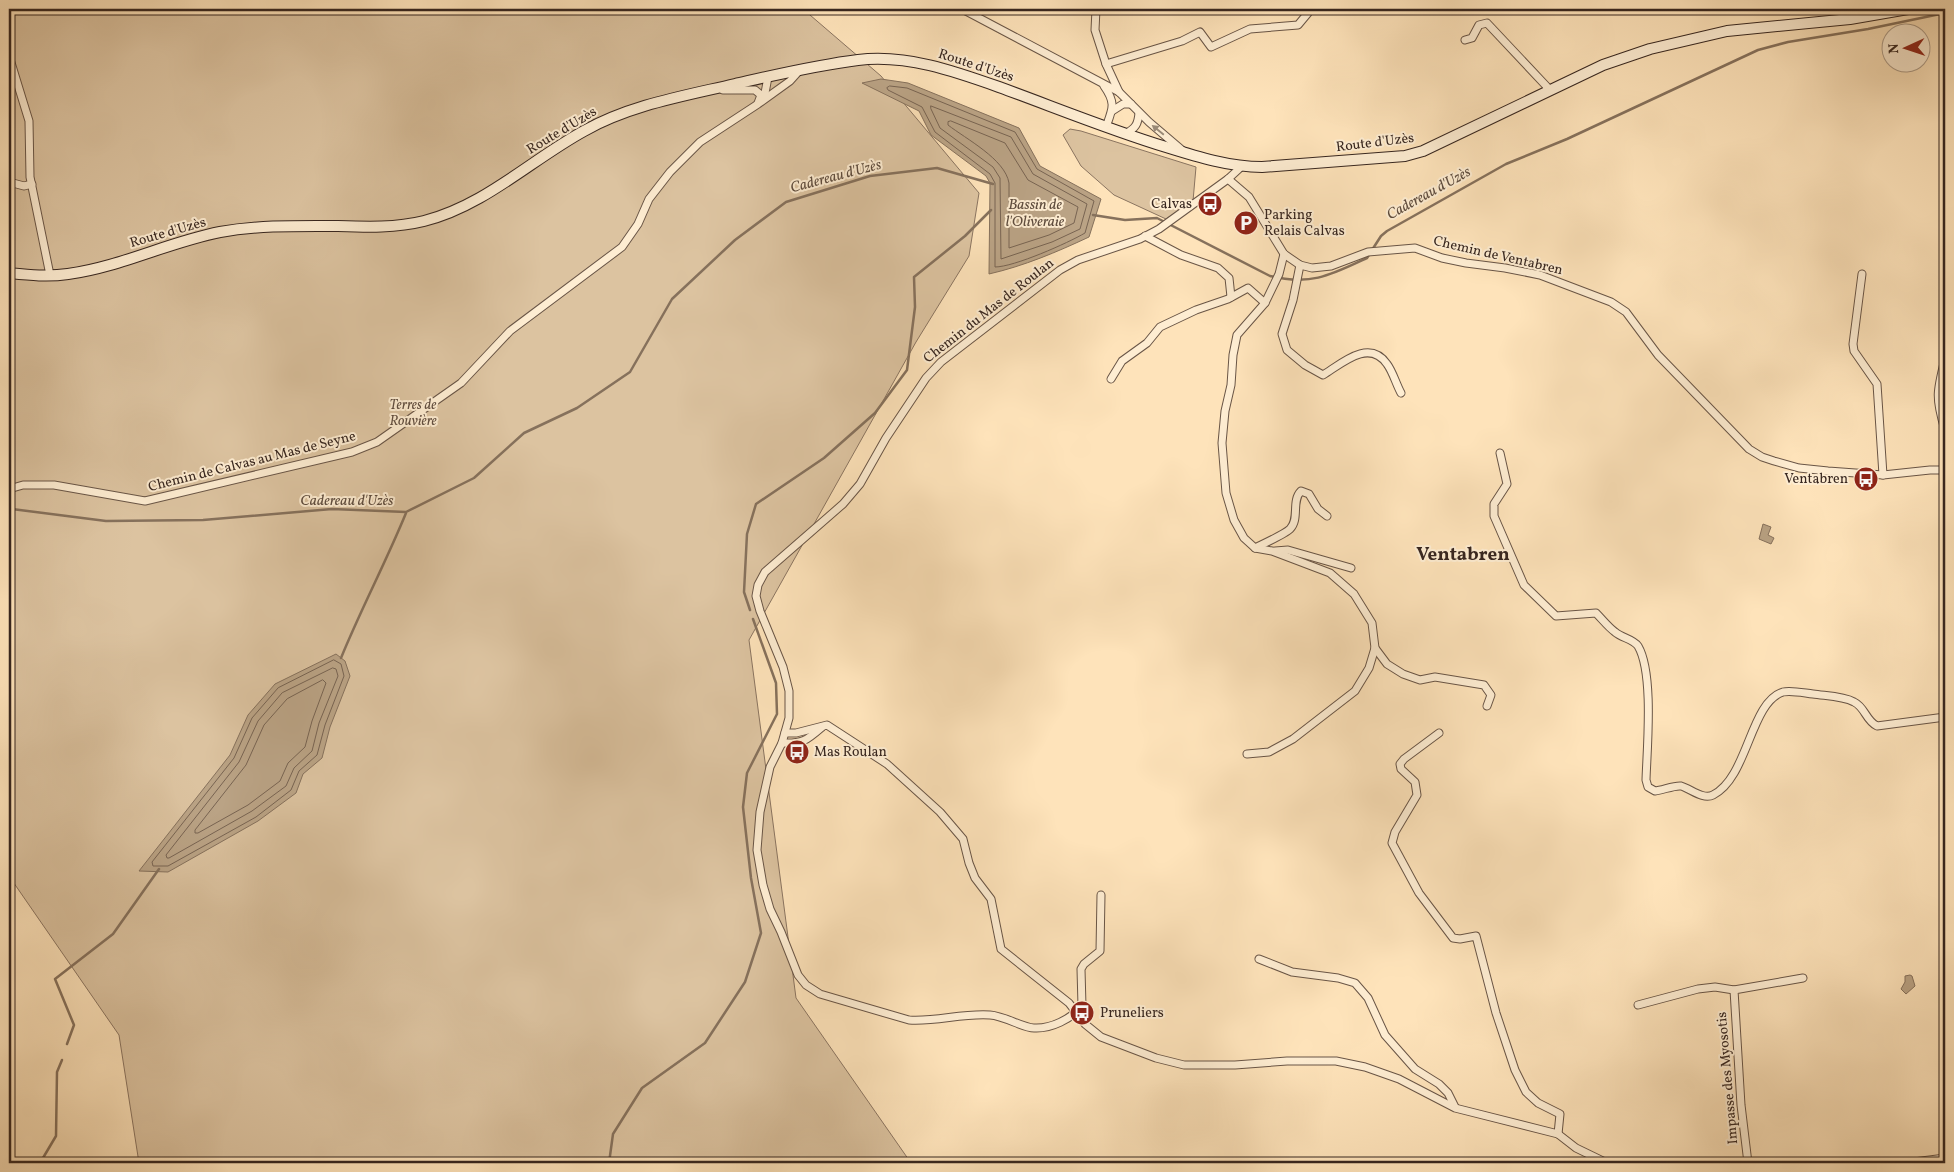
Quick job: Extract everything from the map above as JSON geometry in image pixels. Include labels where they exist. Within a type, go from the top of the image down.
[{"type":"main road","name":"Route d'Uzès","points":[[9,273],[37,276],[67,274],[98,268],[188,240],[247,228],[277,225],[367,227],[424,221],[455,210],[484,195],[584,131],[620,114],[671,98],[860,59],[904,60],[955,71],[1125,134],[1186,153],[1242,167],[1262,167],[1405,156],[1423,151],[1603,65],[1650,49],[1727,31],[1850,19],[1908,9]]},
{"type":"street","points":[[962,9],[1119,92],[1139,113],[1186,153]]},
{"type":"street","points":[[1096,9],[1095,30],[1106,64],[1119,92]]},
{"type":"street","points":[[1106,64],[1182,41],[1200,32],[1211,47],[1250,29],[1298,25],[1310,9]]},
{"type":"street","points":[[1465,40],[1472,38],[1480,25],[1487,23],[1550,90]]},
{"type":"street","points":[[9,56],[29,121],[32,184],[50,275]]},
{"type":"street","name":"Chemin de Calvas au Mas de Seyne","points":[[9,489],[23,485],[54,485],[145,501],[352,452],[377,442],[460,383],[510,331],[622,247],[638,224],[649,199],[670,172],[700,142],[772,94],[799,71]]},
{"type":"street","points":[[771,76],[775,83],[772,94]]},
{"type":"street","points":[[758,104],[765,93],[771,76]]},
{"type":"street","points":[[1102,83],[1112,98],[1112,111],[1106,127]]},
{"type":"street","points":[[710,90],[756,90],[760,95],[758,104]]},
{"type":"street","points":[[1112,111],[1123,104],[1131,104]]},
{"type":"street","points":[[1125,134],[1133,130],[1138,124],[1139,113]]},
{"type":"street","name":"Chemin du Mas de Roulan","points":[[1077,1012],[1053,1025],[1032,1029],[1005,1017],[989,1015],[922,1021],[898,1018],[820,994],[806,985],[798,975],[762,885],[757,850],[759,821],[770,767],[782,743],[789,718],[789,690],[783,667],[760,611],[756,596],[758,585],[765,572],[843,504],[854,491],[922,384],[941,362],[1060,270],[1078,260],[1145,236],[1162,226],[1242,167]]},
{"type":"street","points":[[1228,179],[1249,197],[1284,254],[1300,265],[1282,334],[1287,350],[1305,365],[1323,375],[1359,353],[1376,354],[1387,363],[1401,393]]},
{"type":"street","points":[[9,182],[24,186],[32,184]]},
{"type":"street","points":[[1145,236],[1181,254],[1218,268],[1229,278],[1231,297]]},
{"type":"street","name":"Chemin de Ventabren","points":[[1300,265],[1312,268],[1331,266],[1368,252],[1415,248],[1466,264],[1505,268],[1540,275],[1611,302],[1626,312],[1643,337],[1676,375],[1749,449],[1762,457],[1799,468],[1883,475],[1945,470]]},
{"type":"street","points":[[1247,754],[1269,752],[1293,739],[1355,691],[1369,668],[1375,648],[1372,623],[1354,594],[1330,573],[1272,551],[1255,548],[1244,538],[1234,520],[1226,494],[1222,443],[1224,410],[1231,385],[1233,355],[1237,335],[1265,303],[1277,277],[1284,254]]},
{"type":"street","points":[[1862,274],[1853,344],[1854,351],[1877,384],[1883,475]]},
{"type":"street","points":[[1111,380],[1122,361],[1147,343],[1160,327],[1248,288],[1265,303]]},
{"type":"street","points":[[1945,359],[1937,390],[1938,409],[1945,430]]},
{"type":"street","points":[[1500,453],[1508,484],[1494,504],[1494,516],[1524,585],[1556,616],[1596,613],[1616,633],[1638,646],[1649,692],[1646,780],[1648,787],[1655,791],[1679,786],[1704,796],[1712,796],[1725,786],[1734,774],[1761,712],[1776,696],[1783,692],[1799,692],[1856,702],[1871,723],[1877,726],[1945,717]]},
{"type":"street","points":[[1255,548],[1290,529],[1294,520],[1297,495],[1301,491],[1309,494],[1318,509],[1327,516]]},
{"type":"street","points":[[1272,551],[1288,550],[1352,568]]},
{"type":"street","points":[[1375,648],[1387,664],[1402,674],[1420,680],[1435,677],[1484,685],[1491,695],[1487,706]]},
{"type":"street","points":[[785,733],[827,725],[888,764],[940,812],[963,839],[975,878],[991,899],[1001,949],[1077,1012],[1085,1024],[1101,1037],[1156,1058],[1184,1065],[1336,1061],[1365,1067],[1399,1079],[1455,1108],[1558,1134],[1576,1148],[1607,1163]]},
{"type":"street","points":[[782,743],[796,744],[807,740],[822,726]]},
{"type":"street","points":[[1439,733],[1404,758],[1400,764],[1401,769],[1414,782],[1417,795],[1395,832],[1392,843],[1419,893],[1452,938],[1460,939],[1476,936],[1507,1049],[1526,1092],[1538,1103],[1560,1114],[1558,1134]]},
{"type":"street","points":[[1077,1012],[1082,1006],[1081,969],[1084,964],[1100,951],[1100,895]]},
{"type":"street","points":[[1259,959],[1292,972],[1338,978],[1354,983],[1368,998],[1385,1035],[1415,1069],[1439,1084],[1448,1093],[1455,1108]]},
{"type":"street","points":[[1638,1005],[1706,988],[1715,987],[1734,990],[1802,978]]},
{"type":"street","name":"Impasse des Myosotis","points":[[1734,990],[1741,1105],[1748,1163]]},
{"type":"street","points":[[1906,1163],[1945,1158]]},
{"type":"green space","name":"Terres de Rouvière","points":[[9,9],[803,9],[881,76],[979,193],[969,256],[916,342],[749,640],[796,998],[911,1163],[139,1163],[119,1035],[9,876]]},
{"type":"green space","name":"Bassin de l'Oliveraie","points":[[1070,129],[1196,167],[1193,201],[1166,219],[1114,195],[1081,166],[1063,135]]},
{"type":"water","name":"Bassin de l'Oliveraie","points":[[881,79],[908,83],[1019,128],[1040,166],[1101,199],[1089,237],[1040,258],[989,274],[990,183],[986,176],[931,135],[919,111],[862,83]]},
{"type":"water","points":[[1763,524],[1771,527],[1768,535],[1774,538],[1771,544],[1759,539]]},
{"type":"water","points":[[336,654],[345,661],[350,676],[330,727],[322,758],[303,774],[296,793],[258,821],[168,872],[139,871],[230,755],[248,715],[275,684]]},
{"type":"water","points":[[1910,975],[1915,986],[1906,994],[1901,989],[1905,982],[1905,976]]},
{"type":"waterway","name":"Cadereau d'Uzès","points":[[1372,250],[1381,236],[1387,231],[1506,164],[1567,139],[1758,50],[1788,42],[1868,29],[1945,13]]},
{"type":"waterway","name":"Cadereau d'Uzès","points":[[9,510],[106,521],[203,520],[332,509],[406,512],[474,478],[524,433],[577,408],[630,372],[672,299],[735,240],[786,202],[870,176],[937,168],[993,184]]},
{"type":"waterway","points":[[750,610],[744,592],[747,534],[756,504],[824,458],[875,413],[907,370],[915,307],[914,277],[965,236],[991,210]]},
{"type":"waterway","name":"Cadereau d'Uzès","points":[[1093,215],[1125,220],[1157,218],[1270,276],[1284,279],[1309,279],[1331,274],[1367,258],[1369,255]]},
{"type":"waterway","points":[[341,658],[406,513]]},
{"type":"waterway","points":[[609,1163],[613,1134],[642,1088],[705,1043],[745,982],[761,933],[751,878],[743,807],[747,773],[777,714],[776,683],[753,619]]},
{"type":"waterway","points":[[67,1044],[74,1025],[55,979],[113,934],[159,869]]},
{"type":"waterway","points":[[40,1163],[56,1136],[57,1072],[62,1060]]},
{"type":"place","name":"Calvas","points":[[1210,204]]},
{"type":"place","name":"Parking Relais Calvas","points":[[1246,223]]},
{"type":"place","name":"Ventabren","points":[[1866,479]]},
{"type":"place","name":"Mas Roulan","points":[[797,752]]},
{"type":"place","name":"Pruneliers","points":[[1082,1013]]},
{"type":"district","name":"Ventabren","points":[[1463,555]]}]
